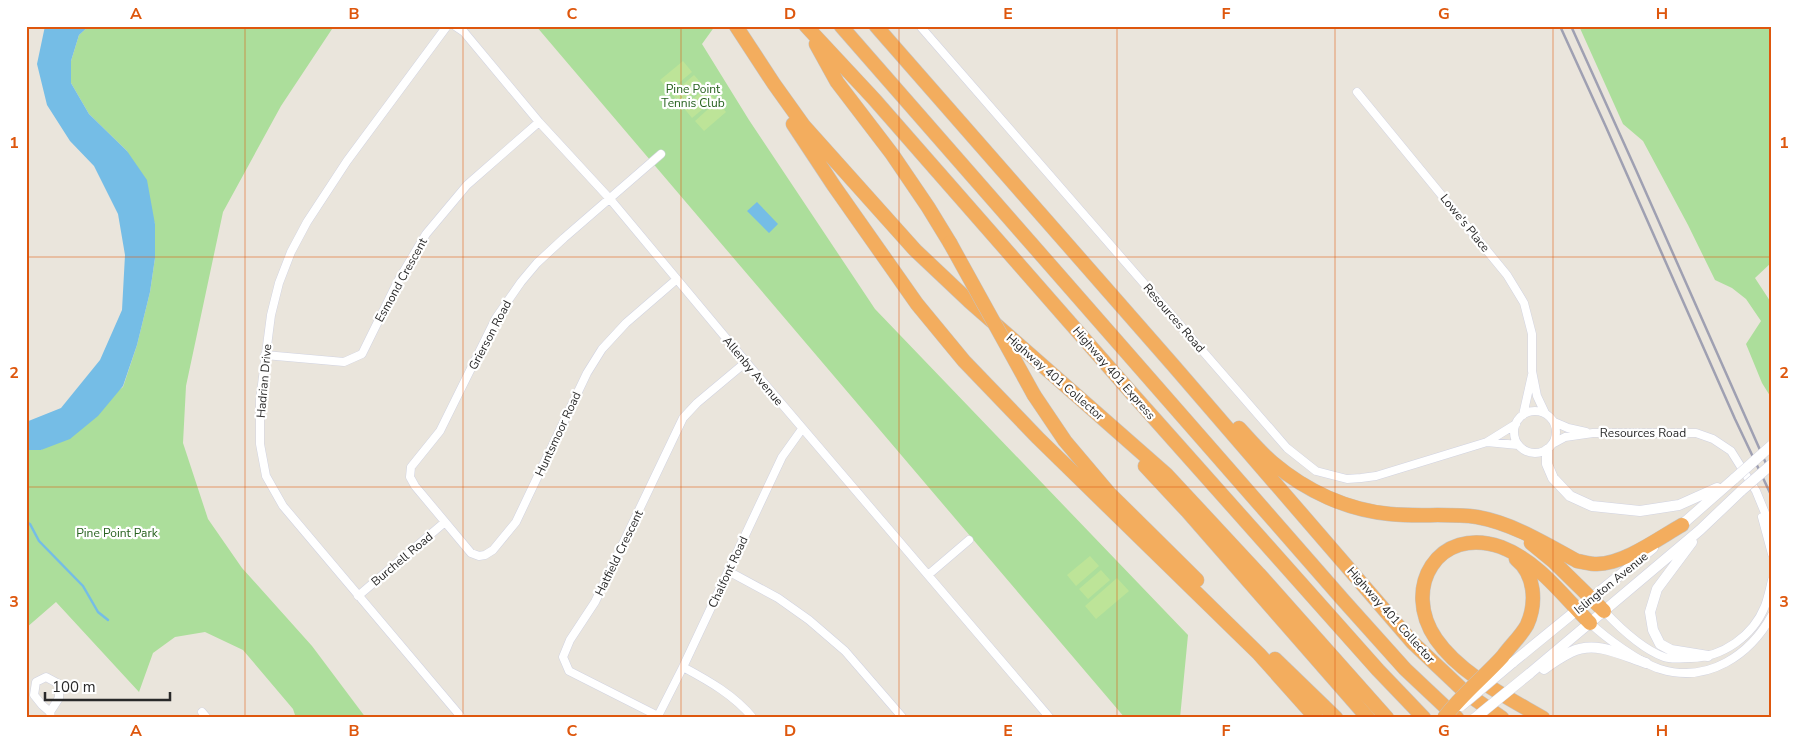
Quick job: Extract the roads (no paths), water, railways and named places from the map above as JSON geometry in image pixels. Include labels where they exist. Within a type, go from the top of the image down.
[{"type":"highway","name":"Highway 401 Collector","points":[[736,26],[804,126],[915,250],[969,301],[1166,475],[1259,574],[1387,718]]},
{"type":"highway","points":[[806,26],[837,82],[892,154],[928,207],[950,243],[1034,396],[1066,441],[1109,493],[1336,718]]},
{"type":"highway","name":"Highway 401 Express","points":[[806,26],[874,99],[1378,670],[1424,718]]},
{"type":"highway","name":"Highway 401 Express","points":[[841,26],[1362,622],[1405,669],[1457,718]]},
{"type":"highway","name":"Highway 401 Collector","points":[[876,26],[1173,365],[1412,643],[1466,693],[1502,718]]},
{"type":"highway","points":[[785,99],[791,122],[834,186],[917,304],[964,361],[1038,438],[1259,654]]},
{"type":"highway","points":[[1173,365],[1211,400],[1272,462],[1292,477],[1335,501],[1362,510],[1390,514],[1478,518],[1506,526],[1578,561],[1596,564],[1612,562],[1624,557],[1682,525]]},
{"type":"highway","points":[[1097,413],[1188,512],[1342,691],[1368,718]]},
{"type":"highway","points":[[1506,526],[1553,561],[1604,611]]},
{"type":"highway","points":[[1543,718],[1464,669],[1436,639],[1426,622],[1422,605],[1422,589],[1426,573],[1430,566],[1445,552],[1457,545],[1484,542],[1516,554],[1533,565],[1590,623]]},
{"type":"highway","points":[[1446,718],[1458,699],[1507,660],[1527,625],[1534,590],[1529,576],[1520,562],[1501,548]]},
{"type":"highway","points":[[1209,592],[1259,654],[1316,718]]},
{"type":"main road","name":"Islington Avenue","points":[[1507,660],[1577,610],[1682,525],[1772,445]]},
{"type":"main road","points":[[1551,446],[1547,464],[1552,478],[1570,496],[1592,506],[1640,511],[1679,505],[1736,478]]},
{"type":"main road","name":"Islington Avenue","points":[[1475,718],[1700,530],[1772,464]]},
{"type":"main road","points":[[1700,530],[1672,571],[1657,589],[1650,612],[1653,630],[1660,644],[1671,650],[1708,656]]},
{"type":"main road","points":[[1529,674],[1543,669],[1572,651],[1591,646],[1601,647],[1646,663]]},
{"type":"street","name":"Hadrian Drive","points":[[447,26],[347,161],[306,222],[291,252],[279,284],[271,315],[260,400],[260,444],[266,476],[282,506],[462,718]]},
{"type":"street","name":"Allenby Avenue","points":[[456,26],[464,32],[539,122],[610,200],[802,429],[1050,718]]},
{"type":"street","name":"Resources Road","points":[[920,26],[1287,448],[1316,471],[1347,478],[1376,476],[1487,442],[1516,424]]},
{"type":"street","name":"Lowe's Place","points":[[1357,92],[1507,275],[1524,302],[1532,334],[1532,371],[1528,397],[1522,415]]},
{"type":"street","name":"Esmond Crescent","points":[[265,355],[344,362],[362,354],[398,280],[426,234],[467,185],[539,122]]},
{"type":"street","name":"Grierson Road","points":[[445,522],[412,481],[411,467],[428,448],[447,420],[496,318],[536,264],[661,154]]},
{"type":"street","name":"Huntsmoor Road","points":[[445,522],[471,553],[479,556],[494,550],[516,522],[587,373],[602,349],[626,323],[677,279]]},
{"type":"street","name":"Hatfield Crescent","points":[[657,717],[569,671],[563,657],[570,640],[595,602],[683,418],[697,403],[746,362]]},
{"type":"street","name":"Lowe's Place","points":[[1532,371],[1537,396],[1545,413]]},
{"type":"street","points":[[1533,411],[1545,413],[1554,422],[1557,433],[1551,446],[1538,453],[1527,452],[1518,445],[1514,435],[1516,424],[1522,415],[1533,411]]},
{"type":"street","name":"Resources Road","points":[[1554,422],[1568,428],[1593,433]]},
{"type":"street","name":"Chalfont Road","points":[[657,717],[683,667],[782,457],[802,429]]},
{"type":"street","name":"Resources Road","points":[[1551,446],[1565,437],[1593,433],[1696,433],[1712,439],[1731,451],[1756,491],[1772,530]]},
{"type":"street","name":"Resources Road","points":[[1487,442],[1518,445]]},
{"type":"street","name":"Resources Road","points":[[1756,491],[1772,554]]},
{"type":"street","name":"Burchell Road","points":[[358,596],[445,522]]},
{"type":"street","points":[[928,575],[969,540]]},
{"type":"street","points":[[728,571],[778,598],[809,620],[845,651],[903,718]]},
{"type":"street","points":[[1604,611],[1622,630],[1665,657],[1694,658],[1708,656],[1732,646],[1750,629],[1765,606],[1772,580]]},
{"type":"street","points":[[1590,623],[1598,631],[1646,663],[1660,669],[1678,673],[1693,672],[1722,665],[1736,658],[1748,648],[1772,615]]},
{"type":"street","points":[[683,667],[722,689],[742,704],[753,718]]},
{"type":"water","points":[[45,26],[89,26],[79,35],[71,61],[71,83],[89,114],[127,151],[147,180],[155,224],[155,258],[150,292],[137,345],[123,386],[98,416],[70,439],[41,450],[26,450],[26,422],[61,408],[100,360],[122,310],[125,255],[118,214],[94,166],[70,141],[47,105],[37,64]]},
{"type":"water","points":[[757,202],[778,224],[769,233],[747,211]]},
{"type":"waterway","points":[[26,522],[30,524],[39,541],[83,586],[98,612],[108,620]]},
{"type":"railway","points":[[1560,26],[1735,419],[1772,497]]},
{"type":"railway","points":[[1571,26],[1772,477]]},
{"type":"park label","name":"Pine Point Tennis Club","points":[[693,96]]},
{"type":"park label","name":"Pine Point Park","points":[[117,533]]}]
